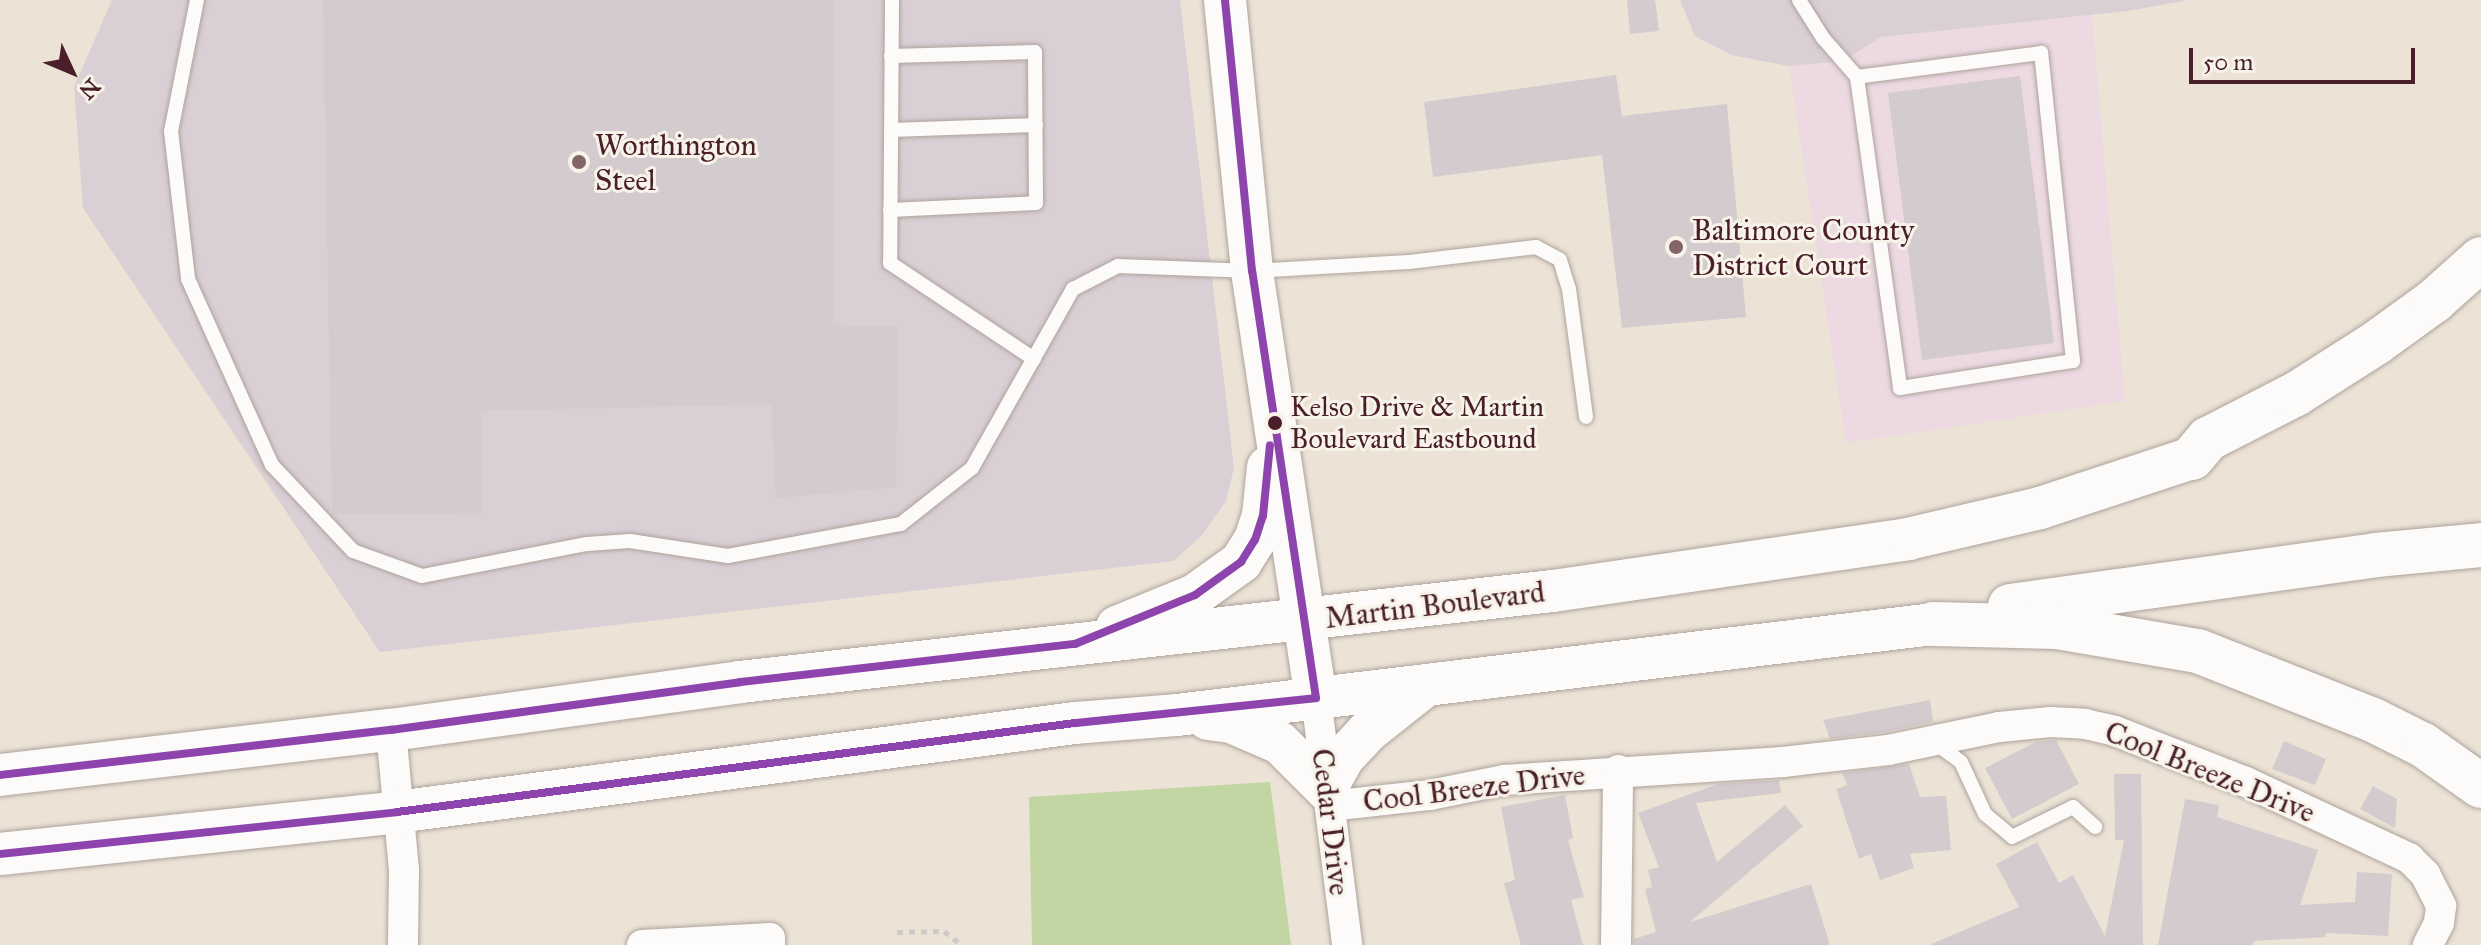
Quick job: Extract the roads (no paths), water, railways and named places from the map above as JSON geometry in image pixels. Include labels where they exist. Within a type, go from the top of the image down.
[{"type":"highway","points":[[2192,458],[2208,439],[2296,394],[2376,343],[2434,301],[2481,259]]},
{"type":"highway","points":[[2192,458],[2241,440],[2315,404],[2384,363],[2481,291]]},
{"type":"highway","points":[[1933,624],[1991,609],[2076,596],[2376,555],[2481,545]]},
{"type":"highway","points":[[1933,624],[2057,627],[2198,651],[2371,719],[2423,745],[2481,786]]},
{"type":"main road","points":[[1225,0],[1252,271],[1316,698]]},
{"type":"main road","points":[[1075,644],[1195,595],[1241,562],[1255,540],[1263,516],[1273,406]]},
{"type":"main road","name":"Martin Boulevard","points":[[0,775],[391,730],[740,682],[1553,591],[1908,539],[2040,508],[2192,458]]},
{"type":"main road","points":[[0,854],[397,812],[1075,723],[1177,715],[1933,624]]},
{"type":"main road","points":[[1177,715],[1231,722],[1280,743],[1328,797],[1343,758],[1367,732],[1425,686]]},
{"type":"street","name":"Cedar Drive","points":[[1316,698],[1347,945]]},
{"type":"street","name":"Cool Breeze Drive","points":[[1328,797],[1430,795],[1504,780],[1618,770],[1783,762],[1932,741],[1999,727],[2051,722],[2085,724],[2115,731],[2246,782],[2409,858],[2425,874],[2441,906],[2439,923],[2428,945]]},
{"type":"street","points":[[391,730],[404,870],[403,945]]},
{"type":"street","name":"Cool Breeze Drive","points":[[1616,945],[1618,770]]},
{"type":"street","points":[[642,945],[770,942]]},
{"type":"lane","points":[[197,0],[171,131],[188,279],[272,465],[353,551],[422,576],[587,544],[630,541],[728,556],[901,524],[972,468],[1073,289],[1118,266],[1252,271],[1409,262],[1536,247],[1560,260],[1569,289],[1586,417]]},
{"type":"lane","points":[[892,0],[890,263],[1034,359]]},
{"type":"lane","points":[[1799,0],[1823,38],[1857,77],[1900,388],[2073,361],[2041,53],[1857,77]]},
{"type":"lane","points":[[890,210],[1036,203],[1035,52],[891,56]]},
{"type":"lane","points":[[891,130],[1036,125]]},
{"type":"lane","points":[[1932,741],[1961,762],[1985,814],[2012,837],[2073,807],[2095,827]]},
{"type":"place","name":"Worthington Steel","points":[[579,162]]},
{"type":"place","name":"Baltimore County District Court","points":[[1676,247]]},
{"type":"place","name":"Kelso Drive & Martin Boulevard Eastbound","points":[[1275,423]]}]
